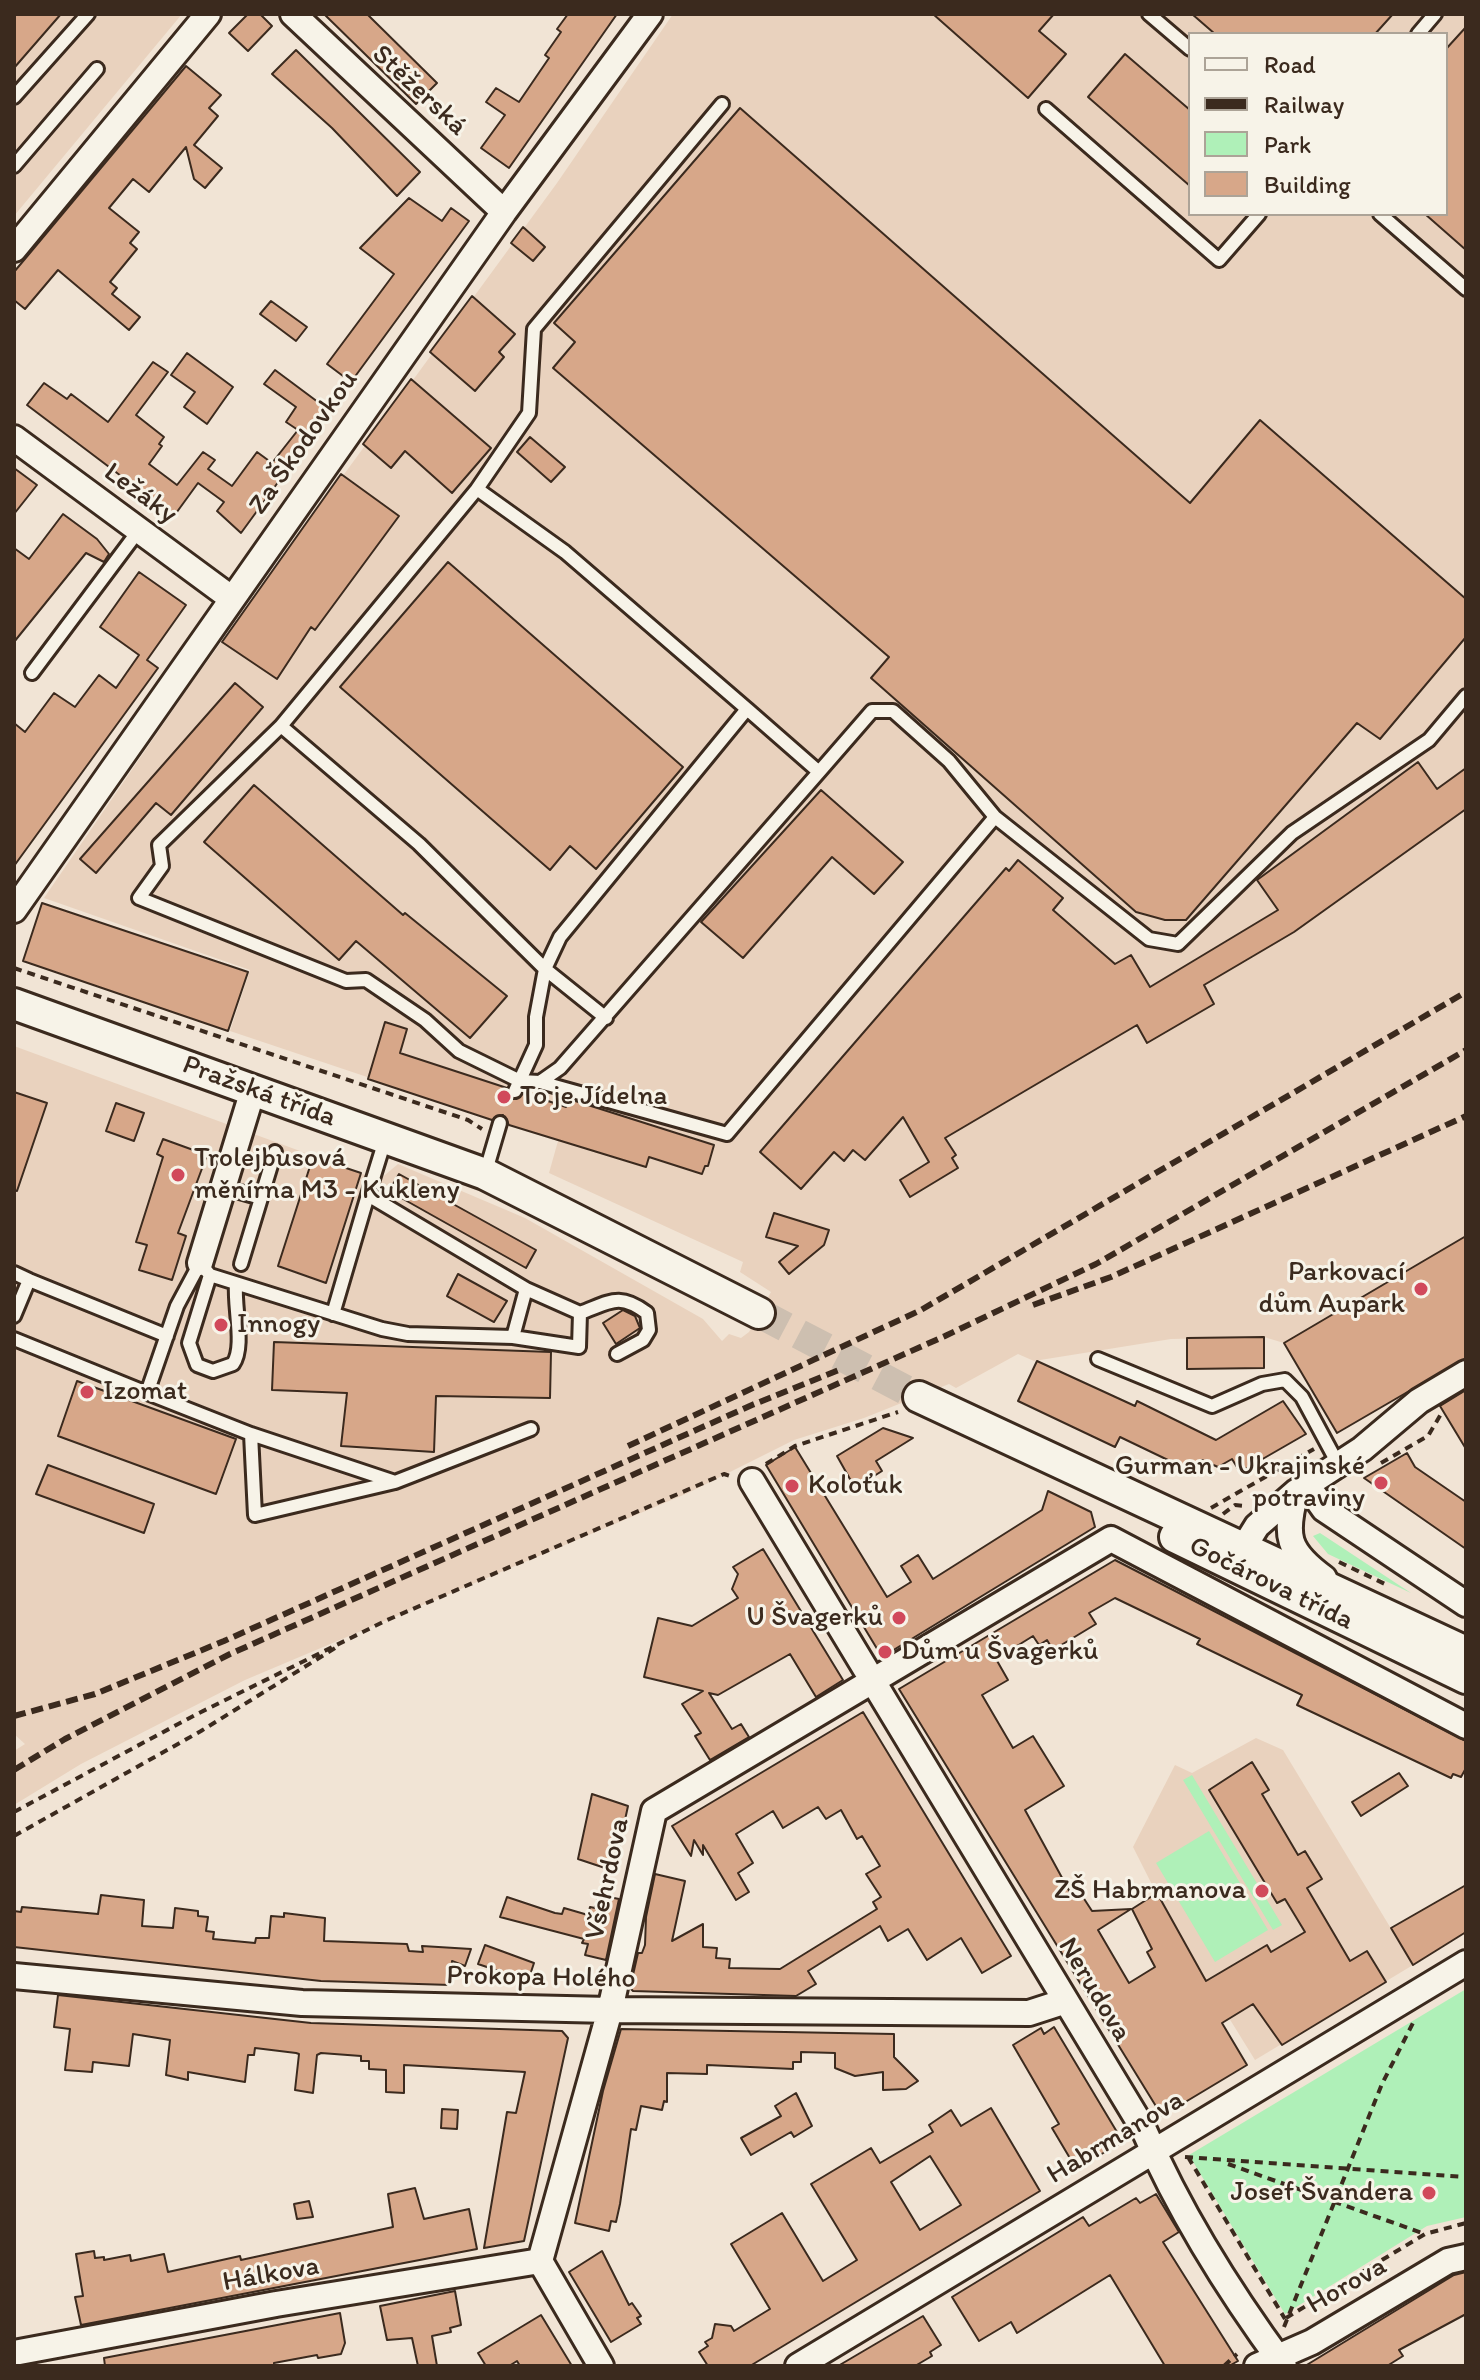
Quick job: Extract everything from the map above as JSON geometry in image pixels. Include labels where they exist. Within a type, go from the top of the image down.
[{"type":"street","points":[[14,249],[208,14]]},
{"type":"street","name":"Stěžerská","points":[[293,14],[504,212]]},
{"type":"street","name":"Za Škodovkou","points":[[14,910],[504,212],[650,14]]},
{"type":"street","name":"Ležáky","points":[[14,438],[231,598]]},
{"type":"street","name":"Pražská třída","points":[[14,1004],[485,1174],[759,1313]]},
{"type":"street","points":[[205,1269],[221,1186],[253,1090]]},
{"type":"street","points":[[1263,1581],[1244,1547],[1257,1526],[1301,1488],[1338,1464],[1419,1401],[1466,1373]]},
{"type":"street","name":"Gočárova třída","points":[[919,1397],[1466,1652]]},
{"type":"street","name":"Gočárova třída","points":[[1040,1455],[1082,1485],[1263,1581],[1466,1678]]},
{"type":"street","name":"Nerudova","points":[[752,1481],[1066,2001],[1273,2363]]},
{"type":"street","points":[[1301,1488],[1289,1519],[1293,1549],[1305,1564],[1352,1598]]},
{"type":"street","points":[[1301,1488],[1324,1509],[1466,1604]]},
{"type":"street","name":"Gočárova třída","points":[[1107,1540],[1126,1546],[1189,1583],[1466,1726]]},
{"type":"street","name":"Všehrdova","points":[[540,2261],[610,2010],[654,1811],[1107,1540]]},
{"type":"street","name":"Habrmanova","points":[[798,2366],[1466,1963]]},
{"type":"street","name":"Prokopa Holého","points":[[14,1976],[302,2003],[610,2010],[1029,2013],[1066,2001]]},
{"type":"street","name":"Horova","points":[[1273,2363],[1448,2261],[1466,2257]]},
{"type":"street","points":[[540,2261],[601,2366]]},
{"type":"street","name":"Hálkova","points":[[14,2353],[276,2304],[540,2261]]},
{"type":"lane","points":[[14,97],[88,14]]},
{"type":"lane","points":[[1149,14],[1188,47]]},
{"type":"lane","points":[[1420,32],[1435,14]]},
{"type":"lane","points":[[14,166],[97,69]]},
{"type":"lane","points":[[722,104],[534,329],[529,413],[477,489],[281,726],[159,845],[162,866],[139,898],[346,981],[366,980],[425,1020],[459,1051],[518,1086],[540,1082],[560,1068],[872,711],[893,711],[949,761],[995,817],[1149,939],[1178,944],[1292,833],[1429,740],[1466,696]]},
{"type":"lane","points":[[1046,109],[1219,260],[1257,216]]},
{"type":"lane","points":[[1382,216],[1466,289]]},
{"type":"lane","points":[[477,489],[565,552],[819,772]]},
{"type":"lane","points":[[32,673],[139,530]]},
{"type":"lane","points":[[518,1086],[536,1045],[536,1017],[545,969],[560,937],[747,709]]},
{"type":"lane","points":[[281,726],[419,844],[545,969],[606,1018]]},
{"type":"lane","points":[[540,1082],[727,1134],[995,817]]},
{"type":"lane","points":[[485,1174],[500,1123]]},
{"type":"lane","points":[[333,1314],[386,1137]]},
{"type":"lane","points":[[241,1264],[275,1152]]},
{"type":"lane","points":[[221,1186],[261,1198]]},
{"type":"lane","points":[[368,1195],[526,1289],[580,1313],[619,1298],[632,1302],[647,1313],[649,1330],[643,1340],[617,1354]]},
{"type":"lane","points":[[205,1269],[189,1343],[197,1365],[213,1371],[233,1364],[240,1353],[234,1312],[236,1284]]},
{"type":"lane","points":[[205,1269],[236,1284],[408,1334],[513,1337],[579,1347],[580,1313]]},
{"type":"lane","points":[[147,1393],[167,1336],[205,1269]]},
{"type":"lane","points":[[14,1273],[167,1336]]},
{"type":"lane","points":[[14,1316],[29,1280]]},
{"type":"lane","points":[[513,1337],[526,1289]]},
{"type":"lane","points":[[14,1339],[251,1434],[395,1482]]},
{"type":"lane","points":[[1098,1359],[1212,1406],[1262,1384],[1285,1380],[1302,1397],[1338,1464]]},
{"type":"lane","points":[[251,1434],[255,1515],[395,1482],[531,1429]]},
{"type":"path","points":[[1375,1467],[1428,1436],[1445,1406]]},
{"type":"path","points":[[752,1481],[764,1464],[795,1446],[892,1414]]},
{"type":"path","points":[[1205,1514],[1224,1499],[1237,1495],[1326,1442]]},
{"type":"path","points":[[14,1812],[195,1715],[351,1637],[454,1589],[724,1474]]},
{"type":"path","points":[[1224,1499],[1235,1516]]},
{"type":"path","points":[[1216,1526],[1230,1507],[1241,1504],[1254,1510]]},
{"type":"path","points":[[1328,1557],[1398,1590]]},
{"type":"path","points":[[14,1836],[240,1708],[351,1637]]},
{"type":"path","points":[[1285,2319],[1382,2084],[1419,2010]]},
{"type":"path","points":[[1285,2319],[1188,2157],[1222,2162],[1466,2177]]},
{"type":"path","points":[[1222,2162],[1425,2234]]},
{"type":"path","points":[[1259,2334],[1425,2234],[1466,2223]]},
{"type":"shaded area","points":[[14,14],[182,14],[14,216]]},
{"type":"shaded area","points":[[673,14],[1466,14],[1466,1236],[1284,1343],[1264,1337],[1171,1339],[1034,1361],[1018,1354],[956,1388],[949,1384],[864,1418],[794,1440],[688,1493],[245,1680],[81,1764],[14,1805],[14,1751],[25,1744],[14,1734],[14,1046],[379,1180],[398,1164],[525,1218],[703,1319],[722,1341],[729,1334],[741,1338],[749,1332],[771,1292],[740,1272],[743,1262],[549,1173],[558,1141],[230,1031],[250,970],[44,898],[190,685],[557,183]]},
{"type":"shaded area","name":"ZŠ Habrmanova","points":[[1256,1738],[1283,1750],[1413,1965],[1255,2060],[1177,1934],[1133,1847],[1175,1765],[1192,1773]]},
{"type":"green space","points":[[1320,1533],[1411,1593],[1328,1554],[1313,1536]]},
{"type":"green space","points":[[1192,1775],[1282,1925],[1273,1930],[1183,1780]]},
{"type":"green space","points":[[1209,1831],[1268,1930],[1215,1962],[1156,1863]]},
{"type":"green space","points":[[1466,1989],[1466,2217],[1427,2226],[1285,2314],[1189,2155]]},
{"type":"building","points":[[14,14],[61,14],[14,68]]},
{"type":"building","points":[[248,14],[260,14],[272,26],[248,51],[229,33]]},
{"type":"building","points":[[324,14],[367,14],[437,83],[416,104]]},
{"type":"building","points":[[568,14],[617,14],[509,168],[481,148],[505,115],[486,102],[496,88],[519,102],[549,58],[545,55],[561,32],[557,29]]},
{"type":"building","points":[[933,14],[1054,14],[1039,31],[1066,54],[1028,98]]},
{"type":"building","points":[[1192,14],[1393,14],[1377,32],[1213,32]]},
{"type":"building","points":[[1466,27],[1466,250],[1427,216],[1448,216],[1448,47]]},
{"type":"building","points":[[296,50],[420,172],[397,196],[332,128],[272,74]]},
{"type":"building","points":[[1125,54],[1188,108],[1188,184],[1088,97]]},
{"type":"building","points":[[186,66],[221,95],[209,108],[218,116],[194,145],[222,168],[205,188],[194,179],[186,147],[149,192],[133,179],[109,208],[139,232],[130,243],[137,249],[110,282],[117,288],[112,294],[140,317],[129,330],[58,270],[25,309],[14,300],[14,272]]},
{"type":"building","points":[[740,108],[1190,503],[1260,420],[1466,599],[1466,637],[1380,739],[1357,723],[1186,920],[1165,920],[1136,912],[871,678],[889,657],[553,368],[575,342],[554,323]]},
{"type":"building","points":[[409,198],[442,221],[451,208],[469,221],[351,382],[327,364],[394,274],[360,248]]},
{"type":"building","points":[[523,227],[545,247],[533,261],[511,243]]},
{"type":"building","points":[[472,296],[515,334],[499,352],[504,357],[475,391],[430,352]]},
{"type":"building","points":[[271,301],[307,327],[296,341],[260,314]]},
{"type":"building","points":[[187,353],[233,387],[207,424],[184,407],[195,392],[171,375]]},
{"type":"building","points":[[153,362],[168,372],[136,415],[164,437],[159,444],[162,446],[149,464],[177,485],[203,452],[215,460],[208,469],[232,486],[257,452],[272,463],[298,430],[286,422],[296,407],[264,384],[275,370],[330,411],[241,533],[217,511],[224,502],[198,483],[174,516],[27,405],[44,383],[67,399],[71,394],[108,422]]},
{"type":"building","points":[[411,379],[491,448],[452,493],[405,451],[391,468],[363,444]]},
{"type":"building","points":[[530,437],[565,467],[551,482],[517,452]]},
{"type":"building","points":[[14,468],[37,485],[14,514]]},
{"type":"building","points":[[341,474],[399,516],[315,630],[311,627],[277,679],[222,642]]},
{"type":"building","points":[[63,514],[97,539],[109,554],[104,562],[86,553],[14,642],[14,548],[29,559]]},
{"type":"building","points":[[448,562],[683,767],[596,869],[570,846],[550,870],[340,687]]},
{"type":"building","points":[[139,572],[186,605],[147,660],[158,668],[14,866],[14,723],[25,732],[54,693],[75,707],[99,675],[116,688],[139,655],[100,627]]},
{"type":"building","points":[[235,683],[263,707],[171,815],[156,803],[96,873],[80,859]]},
{"type":"building","points":[[1418,762],[1437,789],[1466,768],[1466,809],[1294,932],[1204,985],[1214,1004],[1147,1043],[1137,1025],[945,1138],[956,1155],[952,1158],[958,1168],[910,1197],[900,1180],[929,1162],[903,1117],[865,1160],[853,1150],[844,1161],[834,1152],[801,1189],[760,1152],[1006,868],[1009,871],[1018,860],[1063,898],[1053,910],[1115,964],[1131,955],[1150,987],[1278,910],[1257,880]]},
{"type":"building","points":[[254,785],[403,915],[405,913],[507,996],[470,1038],[356,941],[339,960],[204,842]]},
{"type":"building","points":[[821,790],[903,862],[874,894],[832,857],[743,958],[701,922]]},
{"type":"building","points":[[42,903],[248,972],[228,1031],[23,961]]},
{"type":"building","points":[[385,1022],[407,1029],[400,1053],[507,1088],[512,1099],[524,1093],[566,1107],[569,1099],[714,1145],[708,1166],[702,1174],[649,1157],[646,1167],[509,1125],[503,1115],[492,1120],[368,1079]]},
{"type":"building","points":[[14,1092],[47,1103],[17,1191],[14,1190]]},
{"type":"building","points":[[116,1103],[144,1113],[134,1141],[106,1131]]},
{"type":"building","points":[[163,1139],[207,1155],[178,1233],[186,1236],[172,1280],[139,1270],[147,1245],[136,1242],[163,1157],[157,1154]]},
{"type":"building","points":[[313,1157],[361,1173],[326,1283],[278,1266]]},
{"type":"building","points":[[399,1174],[536,1250],[526,1268],[389,1191]]},
{"type":"building","points":[[774,1213],[829,1230],[824,1245],[789,1274],[779,1262],[798,1246],[766,1237]]},
{"type":"building","name":"Parkovací dům Aupark","points":[[1466,1236],[1466,1358],[1337,1433],[1284,1343]]},
{"type":"building","points":[[458,1274],[507,1301],[494,1322],[447,1296]]},
{"type":"building","points":[[623,1310],[635,1316],[640,1328],[616,1344],[603,1323]]},
{"type":"building","points":[[1264,1337],[1264,1368],[1187,1369],[1187,1338]]},
{"type":"building","points":[[274,1342],[551,1352],[550,1398],[436,1396],[434,1452],[341,1446],[347,1393],[272,1390]]},
{"type":"building","points":[[1037,1361],[1135,1406],[1137,1401],[1216,1440],[1283,1401],[1306,1434],[1240,1472],[1232,1459],[1218,1467],[1202,1460],[1195,1473],[1120,1437],[1115,1447],[1018,1401]]},
{"type":"building","points":[[77,1381],[236,1439],[216,1494],[58,1436]]},
{"type":"building","points":[[1466,1390],[1466,1449],[1440,1406]]},
{"type":"building","points":[[883,1428],[913,1438],[876,1461],[882,1471],[855,1488],[837,1456]]},
{"type":"building","points":[[795,1447],[887,1597],[911,1582],[901,1566],[918,1555],[933,1579],[1042,1510],[1048,1491],[1091,1512],[1095,1527],[882,1657],[766,1465]]},
{"type":"building","points":[[1407,1453],[1415,1467],[1466,1502],[1466,1549],[1364,1478]]},
{"type":"building","points":[[48,1465],[154,1504],[144,1533],[36,1494]]},
{"type":"building","points":[[763,1549],[843,1680],[816,1697],[790,1654],[718,1695],[709,1693],[732,1729],[741,1724],[749,1737],[710,1760],[695,1736],[701,1733],[682,1704],[703,1691],[644,1677],[658,1618],[692,1626],[738,1598],[732,1589],[738,1574],[733,1567]]},
{"type":"building","points":[[1115,1560],[1466,1741],[1466,1768],[1461,1777],[1453,1774],[1451,1778],[1297,1705],[1302,1695],[1197,1644],[1200,1639],[1115,1598],[1089,1613],[1096,1624],[1053,1650],[1047,1640],[1039,1645],[1033,1636],[996,1659],[1008,1680],[982,1695],[1013,1748],[1033,1736],[1064,1786],[1025,1810],[1072,1896],[1079,1891],[1092,1911],[1131,1909],[1098,1930],[1129,1983],[1155,1967],[1147,1952],[1152,1949],[1132,1909],[1157,1893],[1206,1981],[1267,1945],[1271,1952],[1305,1932],[1285,1899],[1277,1903],[1209,1790],[1252,1762],[1269,1790],[1262,1794],[1298,1855],[1305,1851],[1322,1879],[1307,1888],[1350,1961],[1367,1951],[1386,1982],[1282,2045],[1253,2004],[1222,2023],[1247,2065],[1162,2116],[899,1689]]},
{"type":"building","points":[[863,1712],[1011,1956],[982,1973],[961,1938],[927,1960],[908,1929],[888,1941],[880,1926],[808,1971],[816,1984],[796,1996],[633,1991],[630,1988],[638,1953],[642,1953],[645,1945],[646,1917],[655,1874],[685,1881],[672,1941],[703,1924],[703,1947],[717,1948],[716,1958],[730,1959],[729,1968],[780,1969],[877,1909],[873,1902],[881,1897],[866,1874],[880,1866],[862,1836],[857,1839],[841,1810],[826,1819],[818,1807],[783,1828],[773,1811],[736,1834],[753,1863],[738,1873],[749,1892],[736,1900],[703,1845],[703,1855],[694,1840],[691,1856],[672,1826]]},
{"type":"building","points":[[1399,1773],[1408,1786],[1361,1816],[1352,1802]]},
{"type":"building","points":[[592,1794],[628,1806],[614,1871],[578,1859]]},
{"type":"building","points":[[1466,1885],[1466,1932],[1413,1965],[1391,1928]]},
{"type":"building","points":[[101,1895],[144,1900],[142,1926],[173,1928],[175,1908],[198,1911],[198,1916],[208,1917],[206,1931],[214,1932],[213,1939],[255,1943],[256,1938],[269,1938],[271,1916],[284,1917],[284,1913],[325,1918],[324,1941],[407,1944],[409,1951],[423,1952],[422,1946],[471,1949],[465,1966],[452,1961],[451,1985],[321,1981],[14,1947],[14,1911],[21,1912],[22,1907],[98,1914]]},
{"type":"building","points":[[599,1895],[619,1899],[606,1960],[585,1955],[588,1944],[582,1943],[584,1939],[500,1917],[507,1897],[555,1913],[562,1914],[564,1908],[588,1915],[590,1907],[595,1908]]},
{"type":"building","points":[[485,1945],[534,1963],[528,1981],[478,1964]]},
{"type":"building","points":[[58,1995],[311,2023],[562,2031],[568,2038],[524,2241],[484,2248],[507,2112],[516,2113],[525,2072],[404,2065],[404,2093],[386,2092],[386,2070],[369,2069],[369,2061],[361,2061],[361,2056],[321,2053],[317,2055],[313,2093],[295,2090],[299,2054],[296,2053],[255,2048],[254,2055],[248,2055],[245,2082],[188,2072],[188,2080],[166,2075],[170,2040],[133,2034],[129,2066],[93,2062],[92,2072],[65,2070],[70,2029],[54,2027]]},
{"type":"building","points":[[1054,2027],[1123,2142],[1089,2161],[1086,2157],[1074,2165],[1052,2128],[1059,2124],[1013,2045],[1041,2028],[1044,2034]]},
{"type":"building","points":[[621,2029],[894,2034],[894,2057],[918,2081],[906,2089],[883,2090],[883,2072],[855,2076],[835,2068],[835,2053],[801,2052],[801,2062],[793,2062],[793,2069],[707,2065],[707,2074],[667,2073],[667,2102],[664,2101],[662,2110],[641,2106],[636,2130],[631,2129],[620,2204],[616,2222],[611,2221],[609,2231],[575,2223],[603,2091]]},
{"type":"building","points":[[796,2093],[812,2126],[794,2137],[791,2132],[751,2155],[741,2138],[781,2116],[775,2106]]},
{"type":"building","points":[[991,2108],[1040,2191],[750,2366],[708,2366],[699,2352],[708,2346],[705,2342],[712,2338],[715,2324],[731,2326],[734,2331],[770,2309],[731,2244],[782,2213],[823,2281],[857,2260],[811,2184],[871,2148],[880,2163],[933,2132],[929,2125],[951,2110],[961,2126]],"holes":[[[930,2156],[961,2205],[920,2230],[891,2182]]]},
{"type":"building","points":[[442,2109],[458,2110],[457,2129],[441,2128]]},
{"type":"building","points":[[415,2188],[424,2219],[469,2209],[477,2249],[81,2325],[75,2297],[83,2296],[76,2254],[94,2251],[95,2258],[104,2257],[104,2260],[130,2255],[131,2261],[164,2254],[168,2272],[240,2256],[241,2260],[393,2227],[388,2194]]},
{"type":"building","points":[[1156,2194],[1179,2232],[1163,2242],[1238,2361],[1229,2366],[1165,2366],[1110,2275],[1017,2333],[1011,2322],[979,2341],[952,2297],[1083,2217],[1089,2226],[1136,2198],[1140,2203]]},
{"type":"building","points":[[309,2201],[313,2217],[297,2219],[294,2204]]},
{"type":"building","points":[[602,2251],[629,2305],[632,2303],[641,2316],[637,2318],[641,2324],[611,2342],[569,2272]]},
{"type":"building","points":[[1466,2272],[1466,2314],[1399,2350],[1403,2356],[1387,2366],[1305,2366],[1454,2275]]},
{"type":"building","points":[[455,2291],[461,2325],[450,2328],[451,2332],[432,2336],[437,2366],[418,2366],[412,2338],[387,2340],[380,2306]]},
{"type":"building","points":[[340,2313],[345,2343],[341,2354],[318,2358],[317,2355],[274,2363],[274,2366],[105,2366],[104,2358]]},
{"type":"building","points":[[541,2315],[572,2366],[520,2366],[517,2361],[509,2366],[486,2366],[478,2353]]},
{"type":"building","points":[[923,2316],[941,2345],[930,2352],[932,2356],[915,2366],[838,2366]]},
{"type":"tunnel","points":[[759,1313],[919,1397]]},
{"type":"railway","points":[[628,1446],[921,1310],[1466,992]]},
{"type":"railway","points":[[14,1770],[65,1739],[230,1654],[945,1336],[1096,1264],[1466,1050]]},
{"type":"railway","points":[[1033,1305],[1111,1277],[1466,1116]]},
{"type":"railway","points":[[14,1716],[95,1694],[224,1641],[752,1405],[839,1370]]},
{"type":"place","name":"To je Jídelna","points":[[504,1097]]},
{"type":"place","name":"Trolejbusová měnírna M3 - Kukleny","points":[[178,1175]]},
{"type":"place","name":"Parkovací dům Aupark","points":[[1421,1289]]},
{"type":"place","name":"Innogy","points":[[221,1325]]},
{"type":"place","name":"Izomat","points":[[87,1392]]},
{"type":"place","name":"Gurman - Ukrajinské potraviny","points":[[1381,1483]]},
{"type":"place","name":"Koloťuk","points":[[792,1486]]},
{"type":"place","name":"U Švagerků","points":[[899,1618]]},
{"type":"place","name":"Dům u Švagerků","points":[[885,1652]]},
{"type":"place","name":"ZŠ Habrmanova","points":[[1262,1891]]},
{"type":"place","name":"Josef Švandera","points":[[1429,2193]]}]
